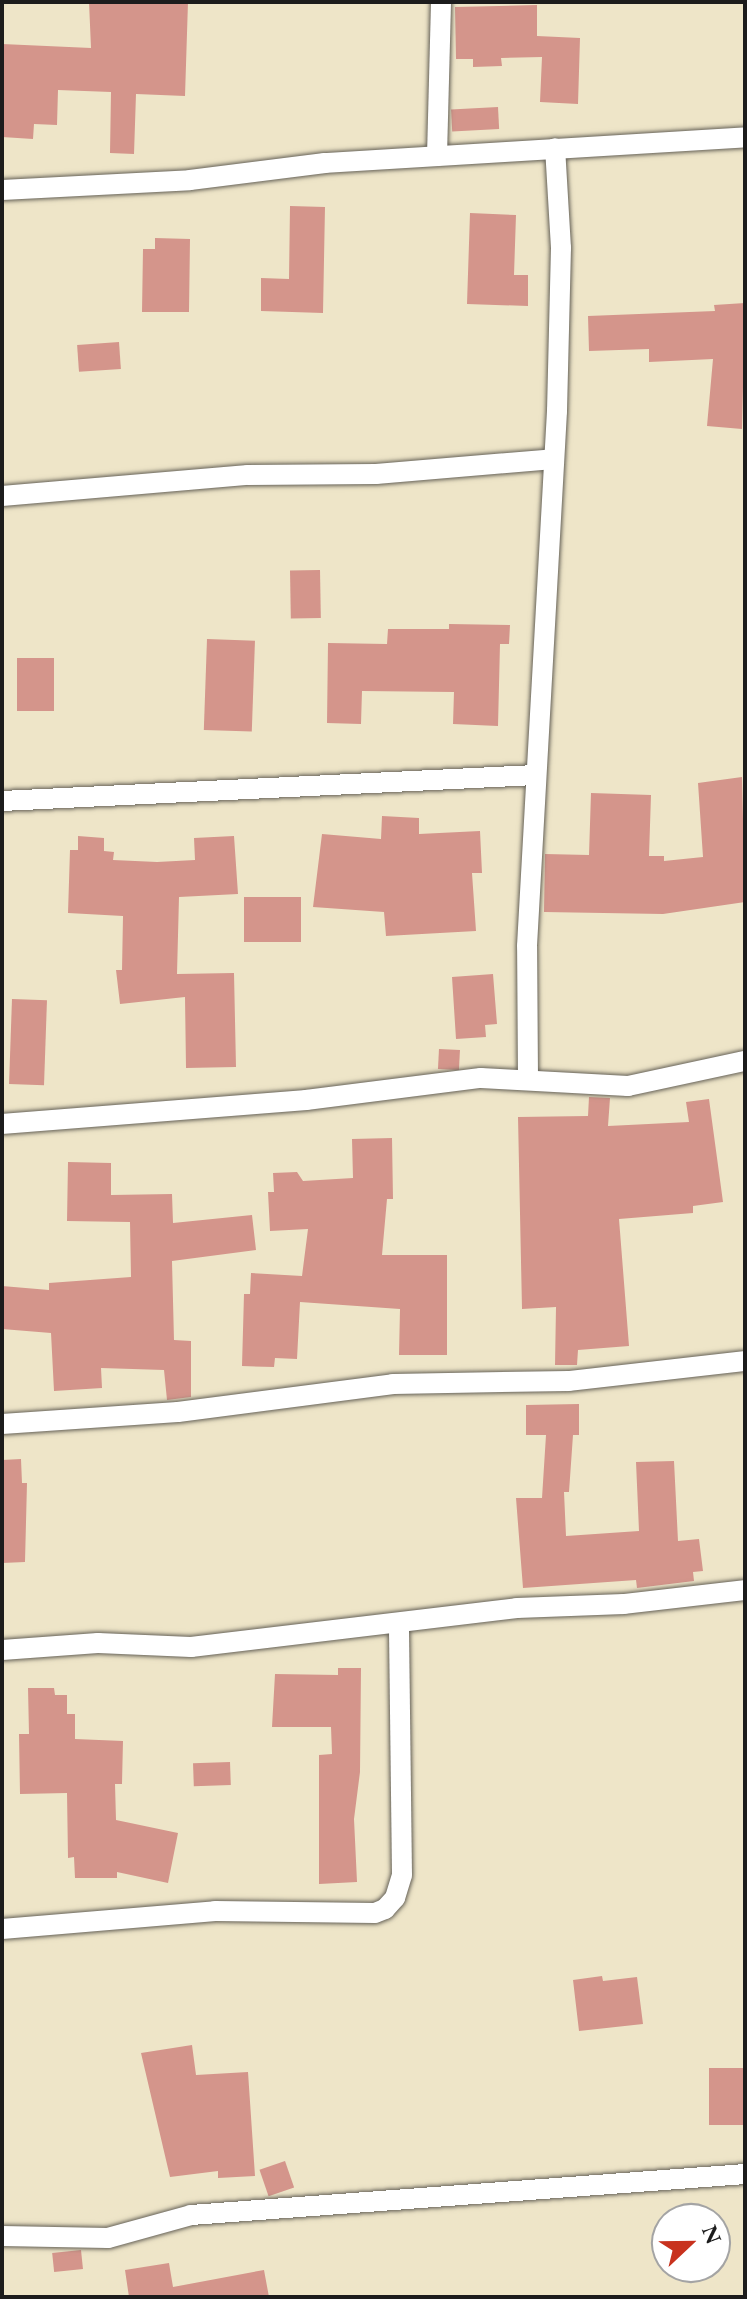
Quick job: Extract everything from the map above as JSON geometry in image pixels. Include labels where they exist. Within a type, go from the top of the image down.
[{"type":"street","points":[[437,156],[441,2]]},
{"type":"street","points":[[2,190],[190,180],[437,156],[745,137]]},
{"type":"street","points":[[528,1077],[535,775],[553,459],[561,248],[555,148]]},
{"type":"street","points":[[2,496],[248,475],[376,474],[553,459]]},
{"type":"street","points":[[2,801],[535,775]]},
{"type":"street","points":[[2,1124],[528,1077],[628,1086],[745,1061]]},
{"type":"street","points":[[2,1424],[178,1412],[393,1384],[569,1381],[745,1361]]},
{"type":"street","points":[[2,1650],[98,1643],[191,1647],[399,1623],[745,1590]]},
{"type":"street","points":[[2,1929],[215,1911],[385,1909],[395,1898],[402,1875],[399,1623]]},
{"type":"street","points":[[2,2236],[108,2238],[191,2215],[745,2174]]},
{"type":"building","points":[[89,2],[188,2],[185,96],[136,94],[134,154],[110,153],[111,92],[58,90],[57,125],[34,124],[33,139],[2,137],[2,44],[91,48]]},
{"type":"building","points":[[537,5],[537,36],[580,38],[578,104],[540,102],[542,57],[501,58],[502,66],[473,67],[473,59],[456,59],[455,7]]},
{"type":"building","points":[[498,107],[499,129],[452,131],[451,109]]},
{"type":"building","points":[[290,206],[325,207],[323,313],[261,311],[261,278],[289,279]]},
{"type":"building","points":[[470,213],[516,215],[514,275],[528,275],[528,306],[467,304]]},
{"type":"building","points":[[155,238],[190,239],[189,312],[142,312],[143,249],[155,249]]},
{"type":"building","points":[[745,303],[742,429],[707,426],[713,359],[649,362],[649,349],[589,351],[588,316],[715,311],[714,305]]},
{"type":"building","points":[[119,342],[121,369],[79,372],[77,345]]},
{"type":"building","points":[[320,570],[321,618],[291,619],[290,571]]},
{"type":"building","points":[[449,624],[510,625],[509,644],[500,644],[498,726],[453,724],[454,692],[362,691],[361,724],[327,723],[328,643],[387,644],[388,629],[449,629]]},
{"type":"building","points":[[207,639],[255,641],[252,732],[204,730]]},
{"type":"building","points":[[17,658],[54,658],[54,711],[17,711]]},
{"type":"building","points":[[742,777],[745,902],[663,914],[544,912],[545,854],[589,855],[591,793],[651,795],[649,856],[664,856],[664,861],[703,857],[698,783]]},
{"type":"building","points":[[382,816],[419,818],[419,834],[480,831],[482,873],[472,873],[476,931],[386,936],[384,912],[313,907],[322,834],[381,839]]},
{"type":"building","points":[[78,836],[104,838],[104,851],[114,852],[113,860],[157,862],[195,860],[194,838],[234,836],[238,894],[179,897],[177,974],[234,973],[236,1067],[186,1068],[185,997],[120,1004],[116,970],[122,970],[123,916],[68,913],[70,850],[78,850]]},
{"type":"building","points":[[244,897],[301,897],[301,942],[244,942]]},
{"type":"building","points":[[493,974],[497,1024],[485,1025],[486,1037],[456,1039],[452,977]]},
{"type":"building","points":[[12,999],[47,1000],[44,1085],[9,1084]]},
{"type":"building","points":[[439,1049],[460,1050],[459,1070],[438,1069]]},
{"type":"building","points":[[589,1097],[610,1098],[608,1126],[689,1122],[686,1102],[709,1099],[723,1202],[693,1206],[693,1213],[619,1219],[629,1346],[578,1350],[577,1365],[555,1365],[556,1307],[522,1309],[518,1117],[588,1116]]},
{"type":"building","points":[[392,1138],[393,1199],[387,1199],[382,1255],[447,1255],[447,1355],[399,1355],[400,1309],[300,1302],[297,1359],[275,1358],[274,1367],[242,1366],[244,1294],[250,1294],[251,1273],[302,1276],[308,1229],[270,1231],[268,1192],[274,1192],[273,1173],[297,1172],[303,1181],[353,1178],[352,1139]]},
{"type":"building","points":[[68,1162],[111,1163],[111,1195],[172,1194],[173,1223],[252,1215],[256,1250],[172,1261],[174,1340],[191,1341],[191,1397],[167,1400],[164,1370],[101,1368],[102,1388],[54,1391],[51,1333],[2,1329],[2,1286],[49,1290],[49,1283],[131,1277],[130,1222],[67,1221]]},
{"type":"building","points":[[579,1404],[579,1435],[573,1435],[569,1492],[564,1492],[566,1536],[639,1531],[636,1462],[674,1461],[678,1541],[699,1539],[703,1571],[693,1572],[694,1581],[637,1588],[636,1580],[523,1588],[516,1498],[542,1498],[546,1435],[526,1435],[526,1405]]},
{"type":"building","points":[[21,1459],[22,1483],[27,1483],[25,1562],[2,1563],[2,1460]]},
{"type":"building","points":[[338,1668],[361,1668],[360,1772],[354,1819],[357,1882],[319,1884],[319,1755],[332,1754],[331,1727],[272,1727],[275,1674],[338,1675]]},
{"type":"building","points":[[28,1688],[54,1688],[55,1695],[67,1695],[67,1714],[75,1714],[75,1739],[123,1741],[122,1784],[115,1784],[116,1820],[178,1833],[168,1883],[117,1872],[117,1878],[75,1878],[74,1857],[68,1858],[67,1793],[20,1794],[19,1734],[29,1734]]},
{"type":"building","points":[[230,1762],[231,1785],[194,1786],[193,1763]]},
{"type":"building","points":[[602,1976],[603,1981],[637,1977],[643,2024],[579,2031],[573,1980]]},
{"type":"building","points":[[192,2045],[196,2075],[248,2072],[255,2176],[218,2178],[218,2171],[170,2177],[141,2053]]},
{"type":"building","points":[[709,2068],[745,2068],[745,2125],[709,2125]]},
{"type":"building","points":[[285,2161],[294,2187],[269,2196],[259,2170]]},
{"type":"building","points":[[81,2250],[83,2269],[54,2272],[52,2253]]},
{"type":"building","points":[[169,2263],[173,2287],[264,2270],[269,2297],[129,2297],[125,2270]]}]
